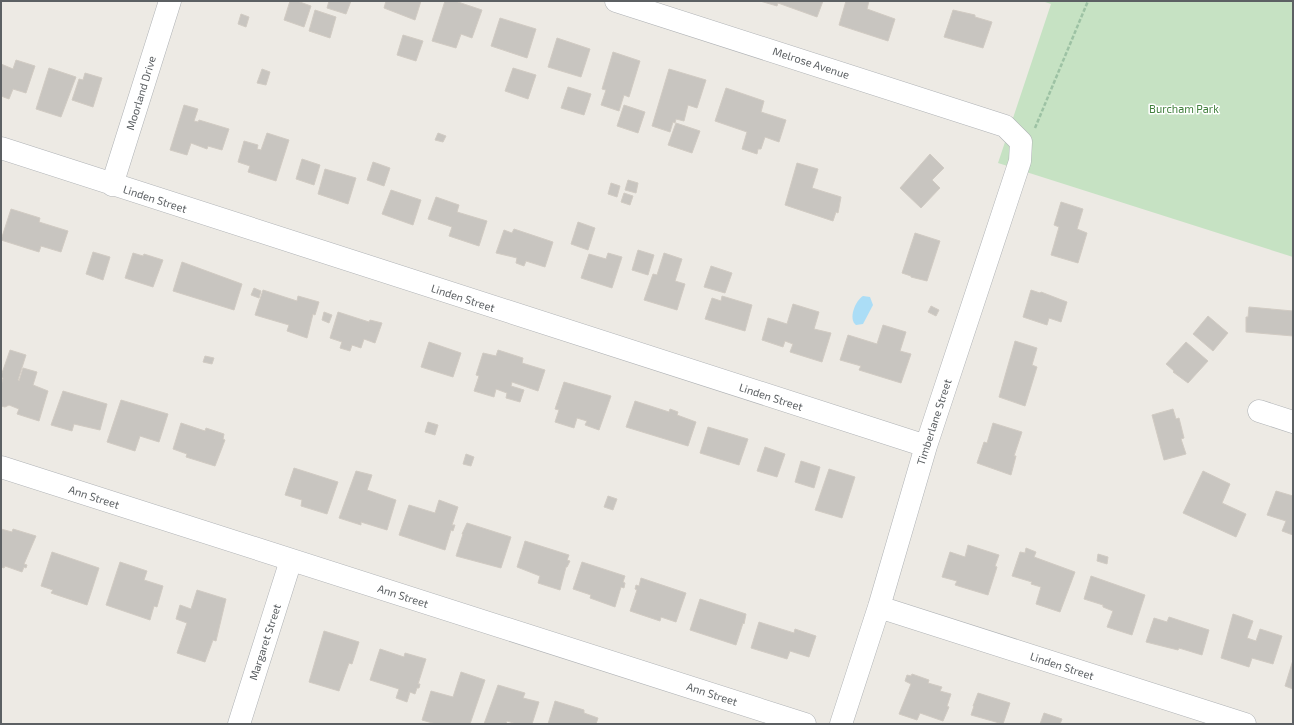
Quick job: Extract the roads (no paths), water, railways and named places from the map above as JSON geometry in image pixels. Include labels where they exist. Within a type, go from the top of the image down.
[{"type":"street","name":"Moorland Drive","points":[[112,185],[170,1]]},
{"type":"street","name":"Melrose Avenue","points":[[616,1],[1005,126],[1021,142]]},
{"type":"street","name":"Timberlane Street","points":[[841,724],[879,607],[926,446],[1020,161],[1021,142]]},
{"type":"street","name":"Linden Street","points":[[1,148],[926,446]]},
{"type":"street","points":[[1259,411],[1293,422]]},
{"type":"street","name":"Ann Street","points":[[1,468],[805,724]]},
{"type":"street","name":"Margaret Street","points":[[239,724],[291,560]]},
{"type":"street","name":"Linden Street","points":[[879,607],[1244,724]]},
{"type":"water","points":[[863,296],[870,297],[873,305],[863,324],[856,325],[853,319],[854,310],[857,302]]},
{"type":"park label","name":"Burcham Park","points":[[1184,109]]}]
